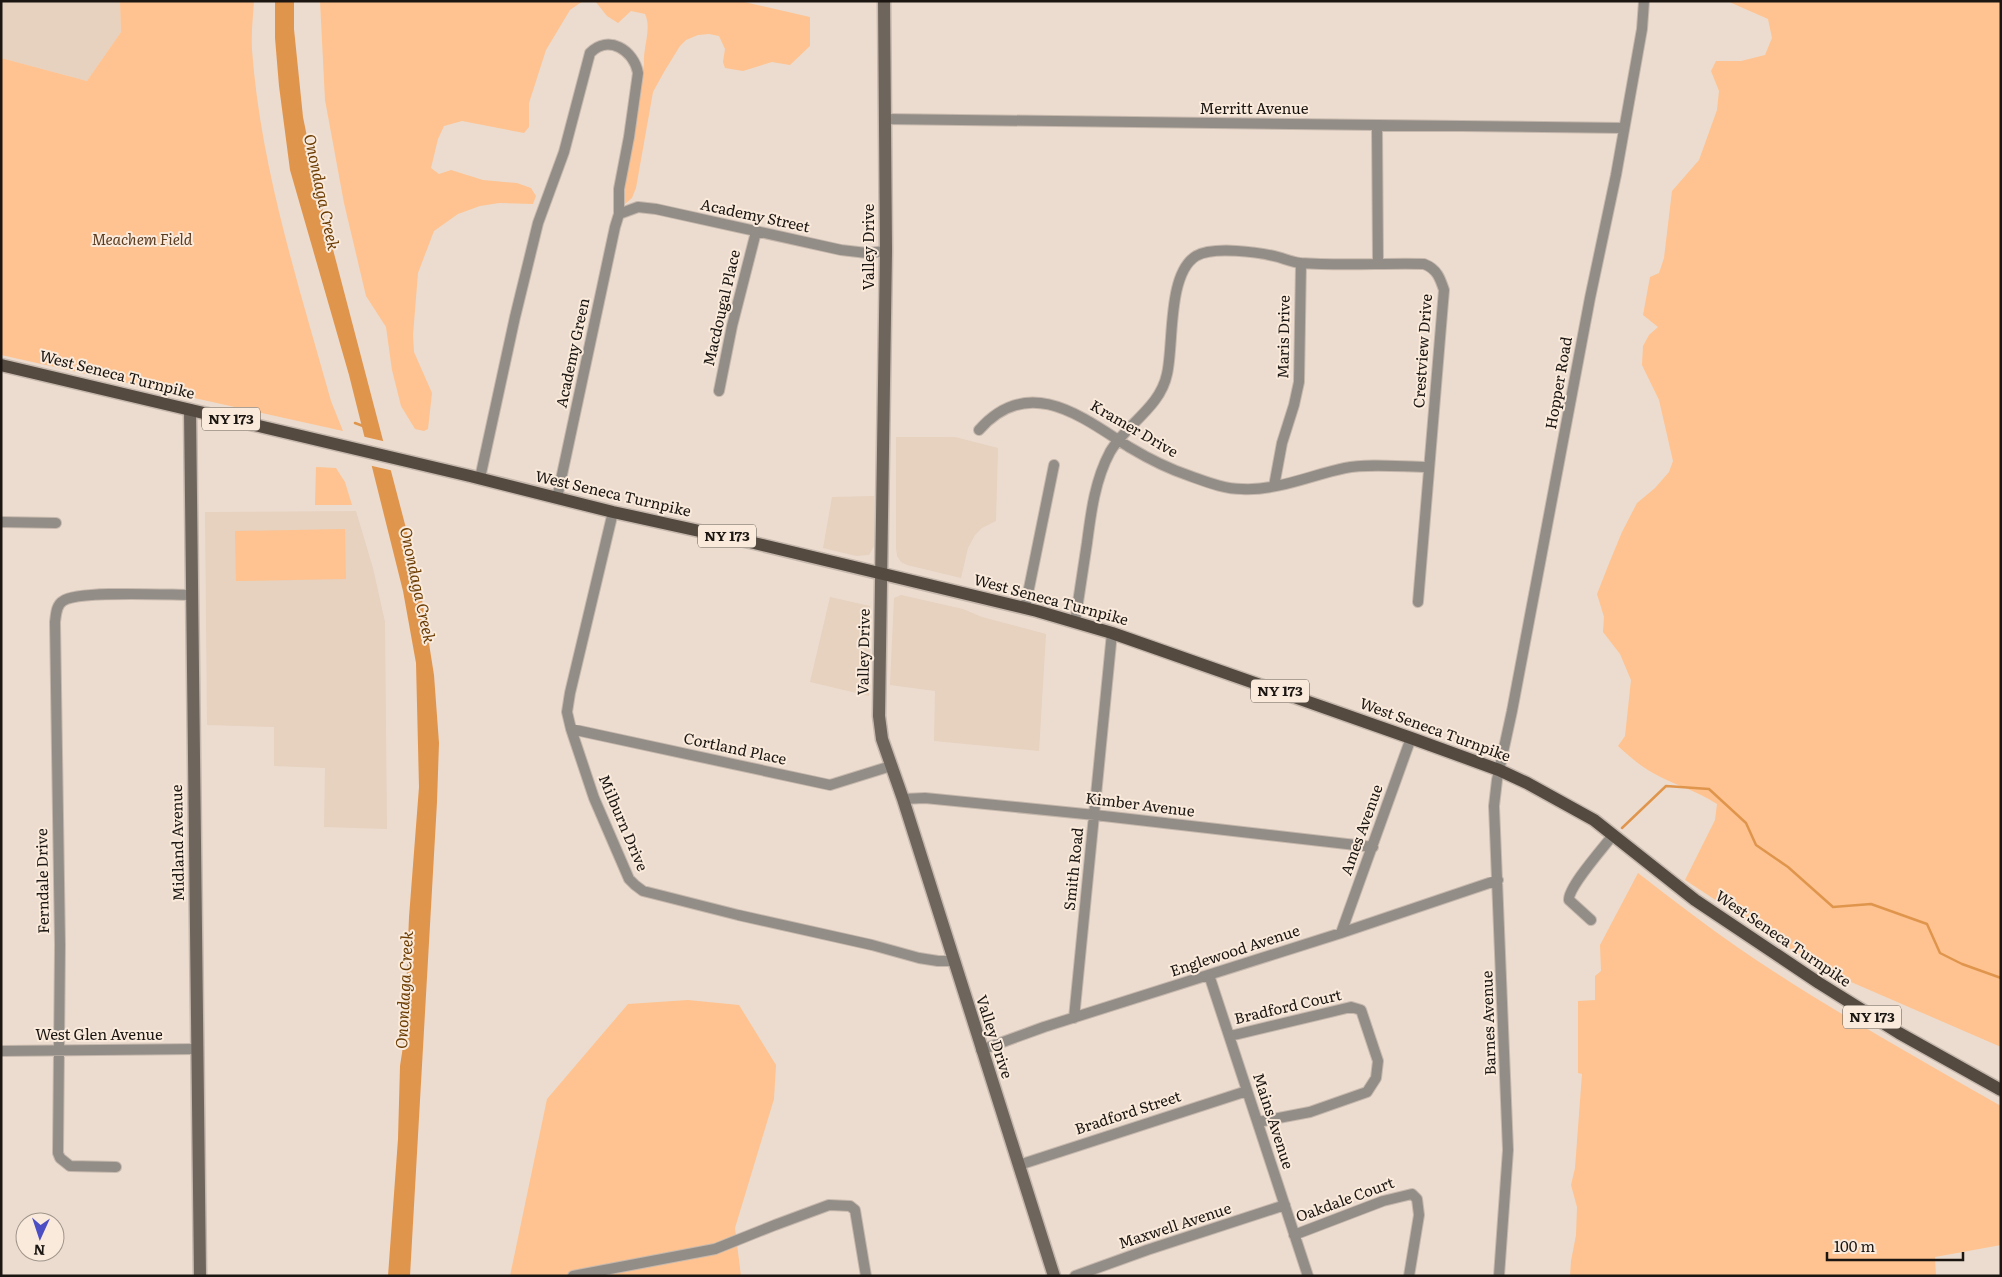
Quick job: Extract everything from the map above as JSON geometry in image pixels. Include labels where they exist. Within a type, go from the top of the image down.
[{"type":"main road","name":"Valley Drive","points":[[884,1],[886,251],[879,716],[882,739],[903,798],[981,1050],[1054,1276]]},
{"type":"main road","name":"West Seneca Turnpike","points":[[1,365],[480,478],[613,512],[882,573],[1025,608],[1112,633],[1411,738],[1499,770],[1594,820],[1695,900],[1811,978],[1899,1033],[2001,1090]]},
{"type":"main road","name":"Midland Avenue","points":[[190,410],[200,1276]]},
{"type":"street","name":"Hopper Road","points":[[1499,770],[1624,128],[1642,29],[1644,1]]},
{"type":"street","name":"Academy Green","points":[[480,478],[515,317],[538,223],[564,152],[590,53],[593,49],[608,45],[618,46],[629,52],[636,63],[638,73],[630,137],[619,189],[618,202],[620,214],[615,227],[557,498]]},
{"type":"street","name":"Merritt Avenue","points":[[884,119],[1624,128]]},
{"type":"street","points":[[1075,622],[1093,502],[1100,475],[1111,452],[1157,399],[1163,389],[1168,373],[1174,310],[1180,276],[1197,256],[1210,252],[1259,252],[1301,263],[1378,263],[1377,125]]},
{"type":"street","name":"Academy Street","points":[[620,214],[638,207],[656,209],[841,250],[868,253],[886,251]]},
{"type":"street","name":"Macdougal Place","points":[[719,391],[732,326],[756,232]]},
{"type":"street","name":"Maris Drive","points":[[1274,486],[1282,443],[1299,382],[1301,263]]},
{"type":"street","name":"Crestview Drive","points":[[1378,263],[1424,264],[1431,267],[1439,275],[1444,290],[1418,602]]},
{"type":"street","name":"Kramer Drive","points":[[979,430],[990,418],[1011,405],[1048,403],[1078,414],[1159,463],[1220,486],[1241,490],[1274,486],[1346,467],[1428,467]]},
{"type":"street","points":[[1025,608],[1054,465]]},
{"type":"street","name":"Milburn Drive","points":[[613,512],[567,712],[594,798],[629,880],[643,891],[738,915],[872,945],[919,958],[953,961]]},
{"type":"street","points":[[1,522],[56,523]]},
{"type":"street","name":"Ferndale Drive","points":[[116,1167],[70,1166],[60,1158],[58,1153],[60,1050],[55,622],[57,608],[60,603],[70,597],[84,594],[192,595]]},
{"type":"street","name":"Smith Road","points":[[1074,1018],[1112,633]]},
{"type":"street","name":"Cortland Place","points":[[571,729],[830,785],[891,766]]},
{"type":"street","name":"Ames Avenue","points":[[1341,933],[1411,738]]},
{"type":"street","name":"Barnes Avenue","points":[[1499,770],[1494,806],[1508,1150],[1500,1276]]},
{"type":"street","name":"Kimber Avenue","points":[[903,798],[925,798],[1094,814],[1373,847]]},
{"type":"street","points":[[1591,920],[1569,900],[1569,896],[1578,879],[1613,835]]},
{"type":"street","name":"Englewood Avenue","points":[[981,1050],[1498,880]]},
{"type":"street","name":"Mains Avenue","points":[[1209,975],[1308,1276]]},
{"type":"street","name":"Bradford Court","points":[[1230,1036],[1351,1007],[1361,1010],[1377,1056],[1376,1078],[1367,1092],[1310,1112],[1258,1122]]},
{"type":"street","name":"West Glen Avenue","points":[[1,1051],[196,1049]]},
{"type":"street","name":"Bradford Street","points":[[1019,1165],[1248,1091]]},
{"type":"street","name":"Oakdale Court","points":[[1294,1235],[1383,1201],[1412,1194],[1417,1199],[1419,1215],[1408,1276]]},
{"type":"street","name":"Maxwell Avenue","points":[[1076,1276],[1147,1250],[1285,1205]]},
{"type":"street","points":[[573,1276],[715,1249],[775,1224],[829,1206],[850,1206],[855,1210],[866,1276]]},
{"type":"shaded area","points":[[1,1],[120,1],[121,32],[87,81],[1,58]]},
{"type":"shaded area","points":[[896,437],[955,437],[998,448],[996,521],[982,528],[975,535],[968,548],[961,578],[907,565],[901,562],[897,556]]},
{"type":"shaded area","points":[[874,496],[874,546],[869,555],[856,556],[823,548],[832,497]]},
{"type":"shaded area","points":[[356,511],[373,568],[385,622],[387,829],[324,827],[325,768],[274,766],[274,727],[207,725],[205,512]]},
{"type":"shaded area","points":[[901,595],[963,609],[982,617],[1046,634],[1039,751],[934,741],[935,691],[890,685],[894,598]]},
{"type":"shaded area","points":[[830,597],[870,606],[869,696],[810,682]]},
{"type":"green space","name":"Meachem Field","points":[[120,1],[254,1],[252,50],[257,95],[273,183],[294,271],[331,401],[343,431],[1,355],[1,58],[87,81],[121,32]]},
{"type":"green space","points":[[320,1],[583,1],[570,10],[546,50],[529,103],[529,127],[524,133],[462,121],[444,126],[438,139],[431,168],[439,174],[451,170],[483,180],[517,183],[531,188],[536,196],[533,204],[499,203],[480,206],[458,214],[434,231],[418,273],[413,335],[414,352],[432,393],[428,429],[424,431],[415,429],[401,406],[392,370],[386,327],[366,296],[344,203],[325,100]]},
{"type":"green space","points":[[595,1],[740,1],[810,17],[810,46],[790,65],[772,62],[743,71],[725,68],[723,62],[725,49],[719,36],[709,34],[698,35],[686,40],[680,46],[653,92],[636,188],[632,198],[625,204],[623,201],[648,26],[645,14],[631,11],[618,23],[607,16]]},
{"type":"green space","points":[[1727,1],[2001,1],[2001,1047],[1821,969],[1685,880],[1715,820],[1717,804],[1648,770],[1618,746],[1625,736],[1631,680],[1620,654],[1603,632],[1604,617],[1597,594],[1622,532],[1637,503],[1655,488],[1669,472],[1673,461],[1659,400],[1642,365],[1643,346],[1649,335],[1658,327],[1643,315],[1650,277],[1659,273],[1664,258],[1672,191],[1699,160],[1717,110],[1719,91],[1711,71],[1716,61],[1741,61],[1765,55],[1772,38],[1768,19]]},
{"type":"green space","points":[[316,467],[336,468],[345,482],[352,505],[315,505]]},
{"type":"green space","points":[[345,529],[346,579],[236,581],[235,531]]},
{"type":"green space","points":[[1638,873],[1721,936],[1801,989],[2001,1106],[2001,1245],[1935,1257],[1936,1276],[1570,1276],[1576,1235],[1577,1207],[1571,1185],[1575,1168],[1582,1074],[1578,1073],[1578,1001],[1595,1000],[1595,976],[1601,971],[1600,945]]},
{"type":"green space","points":[[688,1000],[739,1005],[776,1065],[774,1099],[735,1228],[741,1276],[510,1276],[547,1099],[628,1004]]},
{"type":"water","name":"Onondaga Creek","points":[[275,1],[294,1],[294,29],[303,117],[319,196],[418,574],[434,675],[439,743],[437,802],[410,1276],[388,1276],[398,1139],[400,1066],[404,1040],[409,917],[419,787],[416,663],[403,591],[349,375],[290,170],[279,86],[275,38]]},
{"type":"pier","points":[[361,436],[387,442],[394,471],[368,465]]},
{"type":"waterway","points":[[355,423],[363,426]]},
{"type":"waterway","points":[[1622,828],[1666,786],[1709,789],[1746,823],[1756,845],[1788,867],[1833,907],[1871,904],[1927,924],[1940,953],[1962,964],[2001,978]]}]
